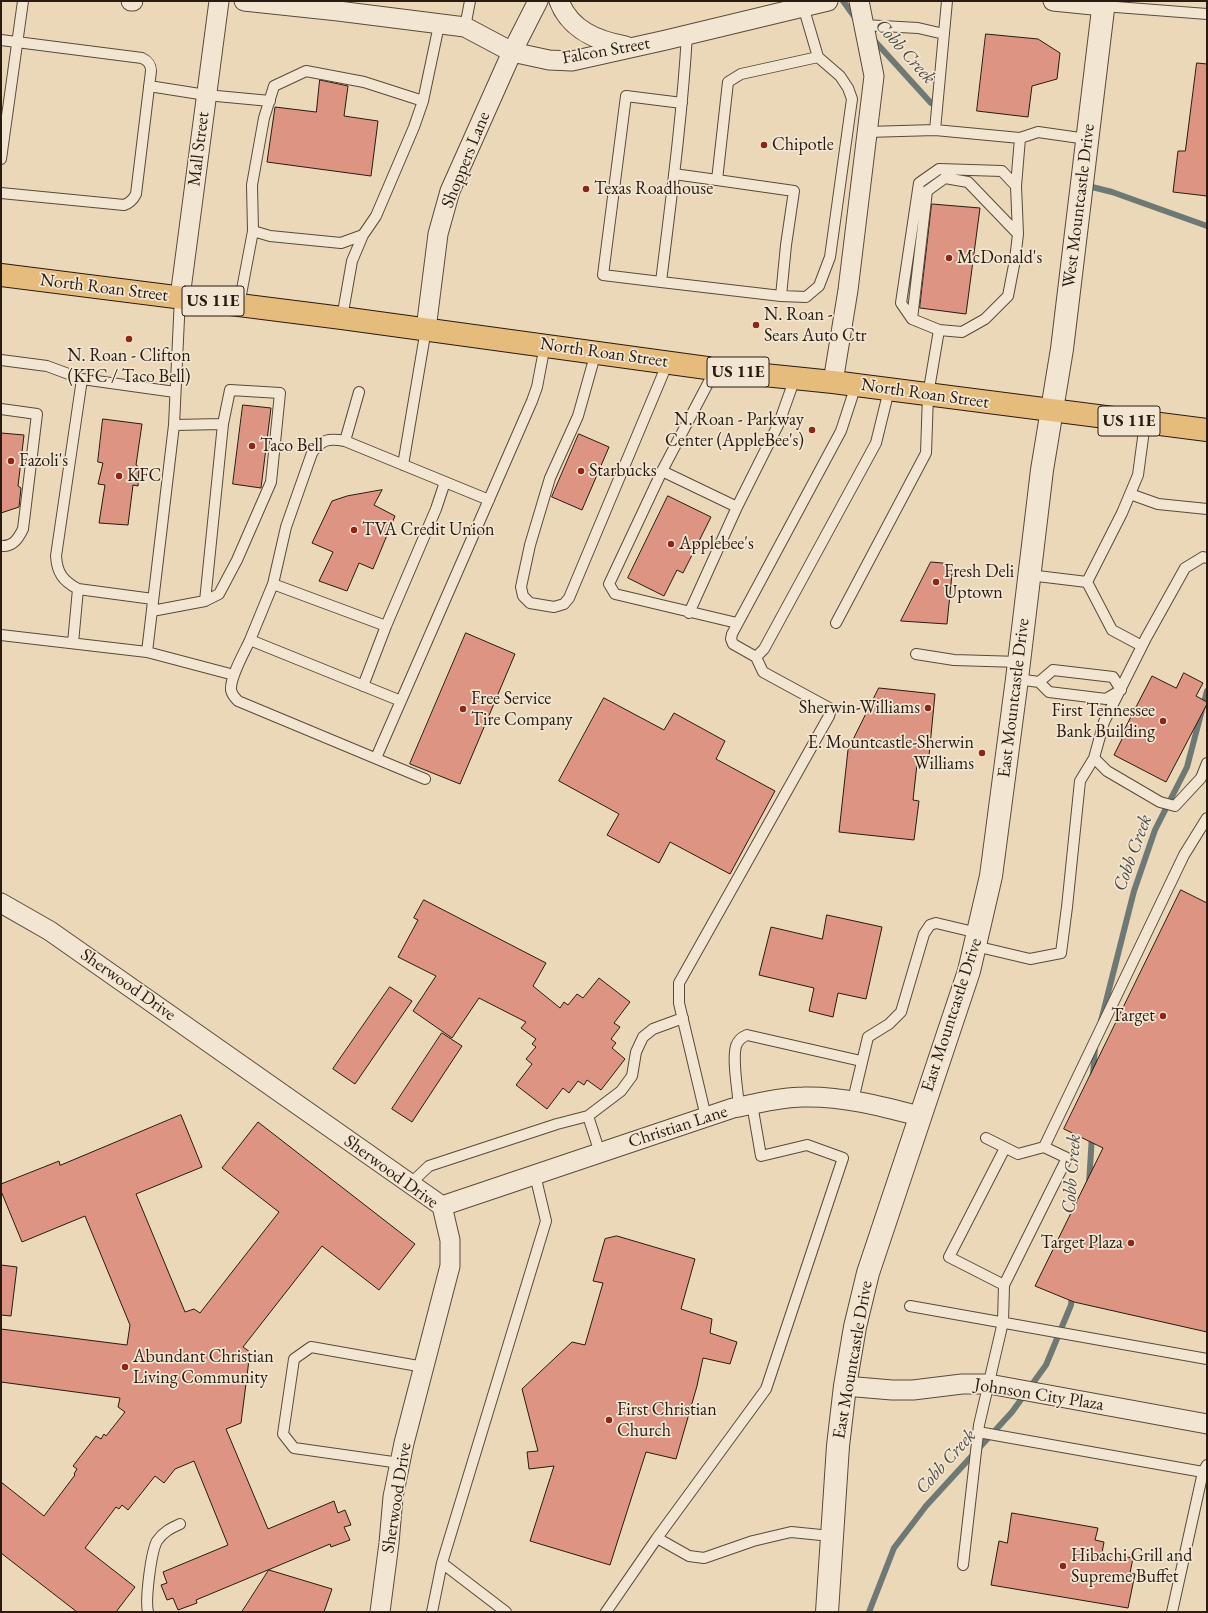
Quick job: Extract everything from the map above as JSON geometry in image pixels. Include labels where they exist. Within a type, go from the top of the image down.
[{"type":"main road","name":"North Roan Street","points":[[1,275],[426,329],[668,362],[715,370],[834,382],[1207,430]]},
{"type":"street","name":"Mall Street","points":[[180,297],[219,1]]},
{"type":"street","name":"Falcon Street","points":[[244,1],[465,27],[512,52],[549,60],[572,60],[687,35],[828,1]]},
{"type":"street","name":"Shoppers Lane","points":[[426,329],[438,234],[450,191],[512,52],[538,1]]},
{"type":"street","points":[[559,1],[568,19],[591,37],[607,43],[633,47]]},
{"type":"street","points":[[834,382],[848,290],[874,76],[859,1]]},
{"type":"street","points":[[1053,1],[1104,4]]},
{"type":"street","name":"West Mountcastle Drive","points":[[1051,411],[1062,349],[1086,139],[1104,4]]},
{"type":"street","name":"East Mountcastle Drive","points":[[827,1612],[838,1446],[845,1386],[855,1327],[868,1273],[919,1116],[969,971],[992,876],[1042,470],[1051,411]]},
{"type":"street","name":"Sherwood Drive","points":[[1,903],[50,931],[442,1206],[450,1240],[450,1266],[400,1463],[393,1497],[380,1612]]},
{"type":"street","name":"Christian Lane","points":[[442,1206],[746,1106],[801,1096],[835,1097],[865,1102],[919,1116]]},
{"type":"street","name":"Johnson City Plaza","points":[[845,1386],[899,1390],[962,1384],[989,1384],[1207,1424]]},
{"type":"lane","points":[[1,159],[23,1]]},
{"type":"lane","points":[[465,27],[470,1]]},
{"type":"lane","points":[[935,130],[947,1]]},
{"type":"lane","points":[[1104,4],[1207,14]]},
{"type":"lane","points":[[682,103],[626,96],[603,276],[781,296],[806,297],[819,286],[830,257],[852,99],[848,88],[840,76],[818,57],[803,6]]},
{"type":"lane","points":[[342,318],[352,261],[363,236],[376,216],[414,127],[423,101],[439,25]]},
{"type":"lane","points":[[864,25],[918,28],[944,34]]},
{"type":"lane","points":[[661,282],[682,103],[687,35]]},
{"type":"lane","points":[[1,40],[142,58],[147,60],[151,65],[136,194],[134,199],[124,205],[1,193]]},
{"type":"lane","points":[[717,180],[728,82],[741,74],[818,57]]},
{"type":"lane","points":[[239,305],[253,231],[252,185],[264,118],[274,86],[306,71],[364,82],[423,101]]},
{"type":"lane","points":[[149,86],[206,95],[270,101]]},
{"type":"lane","points":[[867,132],[935,130],[1020,138],[1038,132],[1086,139]]},
{"type":"lane","points":[[1016,186],[1002,171],[939,168],[919,183],[901,303],[912,319],[939,330],[962,332],[985,319],[1008,296],[1018,234],[1016,186],[1020,138]]},
{"type":"lane","points":[[674,174],[794,191],[786,245],[781,296]]},
{"type":"lane","points":[[912,319],[927,191],[946,178],[968,182],[1018,234]]},
{"type":"lane","points":[[253,231],[270,236],[341,243],[363,236]]},
{"type":"lane","points":[[146,652],[174,425],[180,297]]},
{"type":"lane","points":[[403,465],[426,329]]},
{"type":"lane","points":[[836,623],[926,453],[928,395],[939,330]]},
{"type":"lane","points":[[376,758],[532,401],[537,387],[545,345]]},
{"type":"lane","points":[[596,352],[578,416],[550,478],[530,545],[521,587],[523,596],[530,603],[554,607],[564,604],[569,598],[668,362]]},
{"type":"lane","points":[[1,360],[47,366],[82,379],[176,392]]},
{"type":"lane","points":[[715,370],[662,471],[609,584],[615,594],[689,613],[737,623]]},
{"type":"lane","points":[[689,613],[737,507],[779,423],[795,378]]},
{"type":"lane","points":[[82,379],[56,556],[57,567],[62,577],[78,589],[153,599]]},
{"type":"lane","points":[[706,1118],[679,1003],[679,983],[830,716],[831,709],[763,672],[756,656],[733,644],[731,639],[737,623],[841,431],[856,385]]},
{"type":"lane","points":[[152,611],[205,601],[219,594],[237,560],[271,482],[280,393],[230,390],[223,424],[205,601]]},
{"type":"lane","points":[[756,656],[764,649],[876,443],[889,390]]},
{"type":"lane","points":[[345,441],[359,392]]},
{"type":"lane","points":[[1,409],[37,414],[23,529],[18,539],[12,544],[1,546]]},
{"type":"lane","points":[[1087,582],[1122,513],[1138,475],[1145,423]]},
{"type":"lane","points":[[174,425],[223,424]]},
{"type":"lane","points":[[425,779],[238,701],[233,697],[231,691],[234,675],[273,584],[286,526],[312,453],[319,444],[327,440],[335,439],[345,441],[489,500]]},
{"type":"lane","points":[[662,471],[737,507]]},
{"type":"lane","points":[[363,686],[386,626],[436,509],[445,482]]},
{"type":"lane","points":[[1130,494],[1158,504],[1207,509]]},
{"type":"lane","points":[[853,1100],[861,1061],[868,1037],[889,1024],[901,1012],[924,934],[930,925],[936,924],[1030,959],[1061,953],[1080,781],[1094,758],[1104,722],[1142,646],[1185,568],[1203,557],[1207,558]]},
{"type":"lane","points":[[1029,575],[1087,582]]},
{"type":"lane","points":[[1087,582],[1112,630],[1142,646]]},
{"type":"lane","points":[[273,584],[386,626]]},
{"type":"lane","points":[[73,643],[78,589]]},
{"type":"lane","points":[[1,635],[146,652],[234,675]]},
{"type":"lane","points":[[250,640],[401,701]]},
{"type":"lane","points":[[916,654],[1018,670],[1039,682],[1049,692],[1106,700],[1121,690]]},
{"type":"lane","points":[[1039,682],[1053,670],[1113,678],[1121,690]]},
{"type":"lane","points":[[1094,758],[1107,772],[1160,802],[1175,806],[1200,778],[1207,763]]},
{"type":"lane","points":[[1044,1147],[1184,855],[1207,818]]},
{"type":"lane","points":[[410,1184],[429,1166],[557,1124],[588,1116],[621,1092],[632,1076],[636,1052],[643,1037],[653,1028],[683,1018]]},
{"type":"lane","points":[[606,1612],[657,1538],[766,1390],[843,1158],[807,1145],[761,1156],[746,1106],[735,1057],[736,1045],[740,1038],[747,1035],[861,1061]]},
{"type":"lane","points":[[588,1116],[600,1153]]},
{"type":"lane","points":[[963,1565],[978,1432],[1003,1322],[1004,1286],[1067,1158],[1044,1147],[1018,1154],[986,1138]]},
{"type":"lane","points":[[1004,1286],[949,1257],[1005,1148]]},
{"type":"lane","points":[[432,1612],[442,1563],[546,1221],[535,1175]]},
{"type":"lane","points":[[910,1306],[1207,1359]]},
{"type":"lane","points":[[400,1463],[294,1448],[283,1434],[294,1359],[311,1347],[424,1367]]},
{"type":"lane","points":[[978,1432],[1205,1469],[1172,1612]]},
{"type":"lane","points":[[148,1612],[148,1585],[157,1541],[165,1531],[180,1524]]},
{"type":"lane","points":[[657,1538],[689,1556],[704,1558],[753,1542],[791,1532],[831,1536]]},
{"type":"lane","points":[[442,1563],[506,1612]]},
{"type":"building","points":[[986,34],[1038,39],[1060,53],[1057,79],[1032,86],[1028,117],[977,111]]},
{"type":"building","points":[[1197,63],[1207,64],[1207,196],[1173,192],[1178,151],[1185,151]]},
{"type":"building","points":[[320,80],[348,86],[344,116],[378,121],[371,176],[267,162],[275,107],[316,112]]},
{"type":"building","name":"McDonald's","points":[[932,204],[980,208],[966,314],[920,308]]},
{"type":"building","name":"Taco Bell","points":[[243,405],[271,408],[261,488],[233,484]]},
{"type":"building","name":"KFC","points":[[103,419],[142,424],[136,465],[139,467],[138,486],[133,485],[128,525],[99,523],[105,485],[98,484],[103,463],[98,462]]},
{"type":"building","name":"Fazoli's","points":[[1,433],[24,435],[18,486],[21,488],[19,507],[1,513]]},
{"type":"building","name":"Starbucks","points":[[579,434],[609,447],[582,510],[552,497]]},
{"type":"building","name":"TVA Credit Union","points":[[382,490],[374,505],[395,516],[373,569],[359,563],[347,591],[319,581],[333,552],[312,543],[332,501],[347,496]]},
{"type":"building","name":"Applebee's","points":[[668,496],[711,517],[683,573],[677,570],[664,596],[628,578]]},
{"type":"building","name":"Fresh Deli Uptown","points":[[931,562],[953,564],[947,624],[901,621]]},
{"type":"building","name":"Free Service Tire Company","points":[[466,633],[515,654],[460,784],[410,764]]},
{"type":"building","name":"First Tennessee Bank Building","points":[[1184,673],[1203,683],[1196,696],[1207,702],[1207,704],[1166,782],[1114,755],[1122,739],[1120,738],[1152,676],[1176,688]]},
{"type":"building","points":[[879,688],[935,694],[929,756],[918,755],[913,800],[919,801],[914,840],[839,832],[848,750]]},
{"type":"building","points":[[604,698],[664,730],[674,713],[725,741],[716,759],[775,791],[730,874],[670,842],[659,863],[607,835],[619,814],[559,781]]},
{"type":"building","points":[[1181,890],[1207,903],[1207,1332],[1074,1302],[1035,1286],[1103,1148],[1064,1129]]},
{"type":"building","points":[[424,900],[546,963],[533,986],[560,1008],[564,1002],[568,1005],[577,994],[583,998],[599,978],[630,1002],[614,1023],[620,1027],[611,1039],[616,1043],[612,1048],[625,1059],[601,1090],[587,1080],[584,1085],[578,1081],[569,1093],[563,1088],[547,1109],[516,1085],[532,1064],[526,1059],[536,1047],[532,1044],[536,1039],[521,1028],[526,1022],[479,998],[452,1038],[413,1011],[436,976],[398,957],[418,920],[414,918]]},
{"type":"building","points":[[827,915],[882,927],[866,999],[838,993],[833,1017],[809,1011],[814,988],[759,975],[771,927],[822,939]]},
{"type":"building","points":[[390,987],[412,1001],[355,1084],[333,1069]]},
{"type":"building","points":[[442,1033],[462,1046],[412,1122],[392,1109]]},
{"type":"building","name":"Abundant Christian Living Community","points":[[181,1115],[202,1167],[136,1194],[185,1312],[194,1309],[200,1313],[279,1212],[222,1168],[258,1122],[415,1244],[379,1290],[322,1246],[243,1347],[250,1352],[241,1423],[226,1429],[268,1529],[334,1501],[338,1513],[345,1510],[351,1525],[344,1527],[350,1540],[331,1547],[330,1544],[196,1600],[197,1603],[178,1610],[173,1598],[167,1600],[161,1585],[167,1583],[163,1572],[228,1545],[194,1461],[175,1469],[164,1483],[155,1476],[128,1510],[122,1505],[119,1509],[116,1507],[85,1548],[135,1587],[116,1612],[77,1612],[1,1553],[1,1482],[44,1516],[75,1475],[74,1474],[77,1469],[73,1466],[96,1436],[101,1439],[104,1434],[106,1436],[125,1412],[118,1407],[120,1398],[1,1382],[1,1329],[127,1345],[130,1325],[85,1216],[22,1242],[1,1191],[1,1184],[59,1161],[60,1165]]},
{"type":"building","name":"First Christian Church","points":[[617,1236],[695,1259],[681,1309],[712,1319],[710,1333],[737,1342],[730,1364],[703,1358],[697,1386],[676,1459],[646,1452],[610,1565],[530,1541],[554,1466],[529,1469],[527,1452],[538,1451],[522,1389],[572,1342],[585,1345],[603,1283],[593,1281],[605,1239]]},
{"type":"building","points":[[1,1265],[17,1267],[11,1316],[1,1315]]},
{"type":"building","name":"Hibachi Grill and Supreme Buffet","points":[[1012,1513],[1098,1528],[1095,1540],[1104,1542],[1102,1553],[1133,1558],[1130,1573],[1135,1574],[1128,1608],[991,1585],[999,1541],[1007,1543]]},
{"type":"building","points":[[269,1570],[332,1589],[324,1612],[242,1612]]},
{"type":"waterway","name":"Cobb Creek","points":[[843,1],[856,19]]},
{"type":"waterway","name":"Cobb Creek","points":[[872,38],[931,103]]},
{"type":"waterway","name":"Cobb Creek","points":[[1088,186],[1112,192],[1207,226]]},
{"type":"waterway","name":"Cobb Creek","points":[[1101,1021],[1134,891],[1155,830],[1187,767],[1207,691]]},
{"type":"waterway","name":"Cobb Creek","points":[[1093,1076],[1095,1047]]},
{"type":"waterway","name":"Cobb Creek","points":[[1089,1184],[1092,1135]]},
{"type":"waterway","name":"Cobb Creek","points":[[869,1612],[894,1548],[926,1506],[1012,1412],[1046,1365],[1071,1305],[1072,1294]]},
{"type":"place","name":"Chipotle","points":[[764,145]]},
{"type":"place","name":"Texas Roadhouse","points":[[586,189]]},
{"type":"place","name":"McDonald's","points":[[949,258]]},
{"type":"place","name":"N. Roan - Sears Auto Ctr","points":[[756,325]]},
{"type":"place","name":"N. Roan - Clifton (KFC / Taco Bell)","points":[[129,339]]},
{"type":"place","name":"N. Roan - Parkway Center (AppleBee's)","points":[[812,430]]},
{"type":"place","name":"Taco Bell","points":[[252,446]]},
{"type":"place","name":"Fazoli's","points":[[11,461]]},
{"type":"place","name":"Starbucks","points":[[581,471]]},
{"type":"place","name":"KFC","points":[[119,476]]},
{"type":"place","name":"TVA Credit Union","points":[[354,530]]},
{"type":"place","name":"Applebee's","points":[[671,544]]},
{"type":"place","name":"Fresh Deli Uptown","points":[[936,582]]},
{"type":"place","name":"Sherwin-Williams","points":[[928,708]]},
{"type":"place","name":"Free Service Tire Company","points":[[463,709]]},
{"type":"place","name":"First Tennessee Bank Building","points":[[1163,721]]},
{"type":"place","name":"E. Mountcastle-Sherwin Williams","points":[[982,753]]},
{"type":"place","name":"Target","points":[[1163,1016]]},
{"type":"place","name":"Target Plaza","points":[[1131,1243]]},
{"type":"place","name":"Abundant Christian Living Community","points":[[125,1367]]},
{"type":"place","name":"First Christian Church","points":[[609,1420]]},
{"type":"place","name":"Hibachi Grill and Supreme Buffet","points":[[1063,1566]]}]
